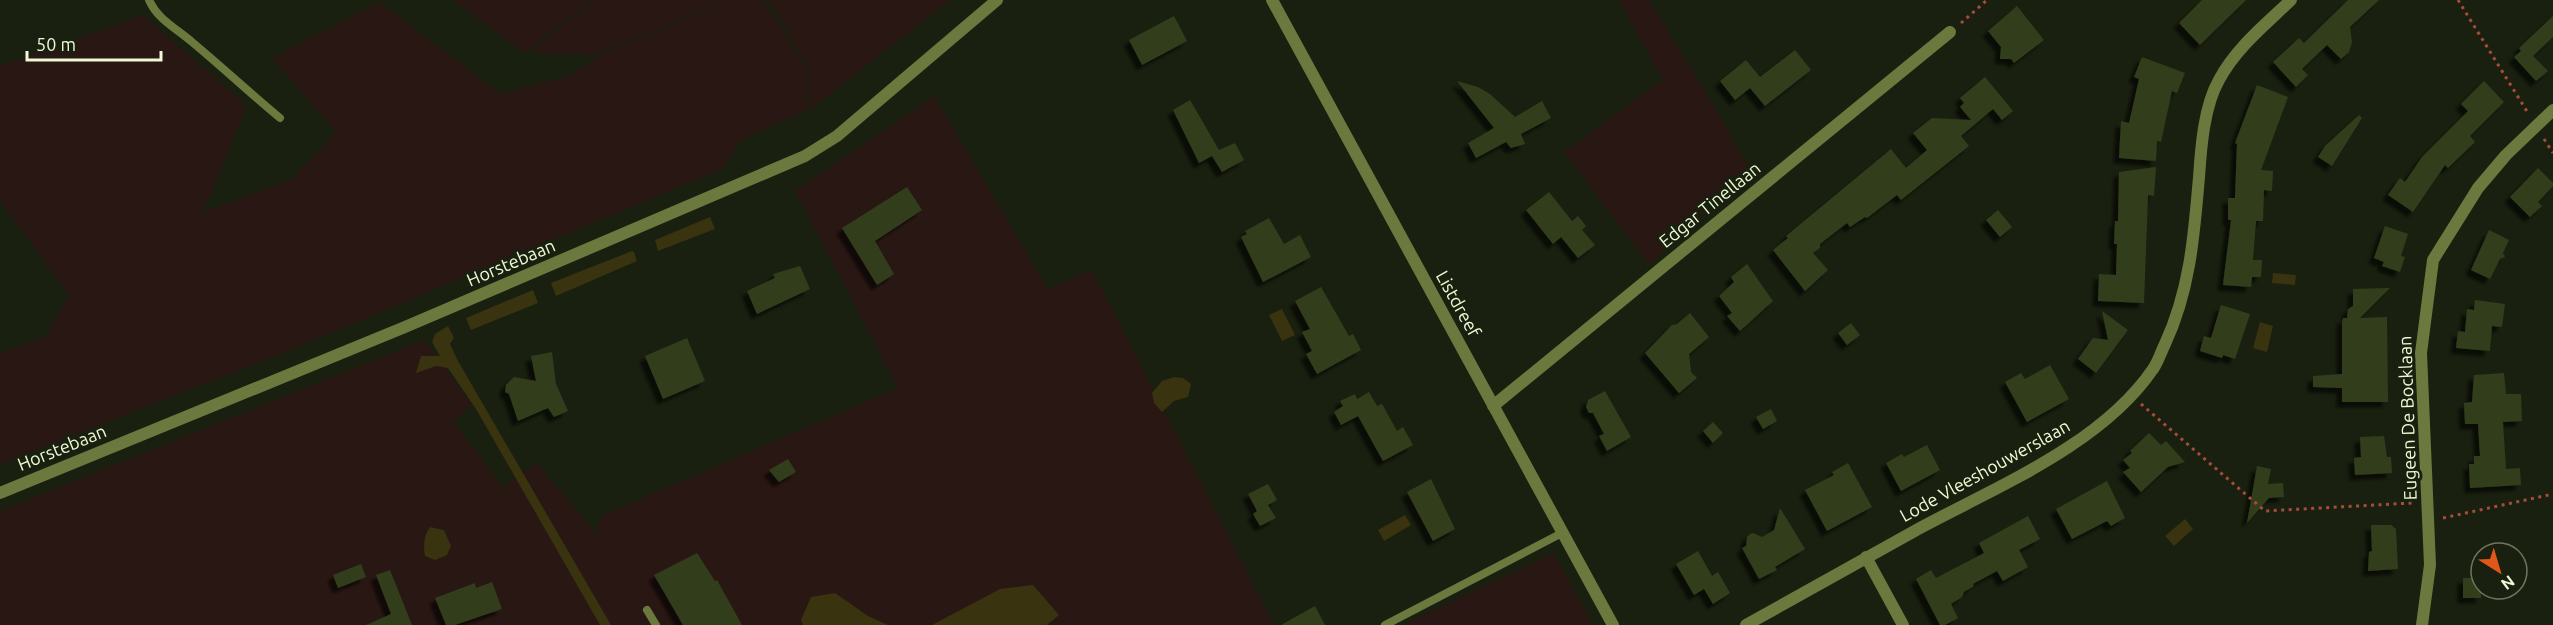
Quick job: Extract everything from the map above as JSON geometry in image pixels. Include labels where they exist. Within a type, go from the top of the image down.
[{"type":"street","name":"Horstebaan","points":[[0,493],[426,318],[805,156],[845,130],[997,0]]},
{"type":"street","name":"Listdreef","points":[[1272,0],[1613,625]]},
{"type":"street","name":"Lode Vleeshouwerslaan","points":[[1746,625],[2085,437],[2130,395],[2154,368],[2179,314],[2194,240],[2201,151],[2206,120],[2217,82],[2238,52],[2291,0]]},
{"type":"street","name":"Edgar Tinellaan","points":[[1493,406],[1950,32]]},
{"type":"street","name":"Eugeen De Bocklaan","points":[[2422,625],[2430,565],[2421,353],[2433,260],[2478,188],[2506,155],[2553,110]]},
{"type":"street","points":[[1866,557],[1903,625]]},
{"type":"lane","points":[[149,0],[154,11],[165,21],[280,118]]},
{"type":"lane","points":[[1385,625],[1562,533]]},
{"type":"lane","points":[[646,610],[656,625]]},
{"type":"path","points":[[1950,32],[1987,0]]},
{"type":"path","points":[[2458,0],[2553,153]]},
{"type":"path","points":[[2130,395],[2265,511],[2412,503],[2429,514],[2553,494]]},
{"type":"shaded area","points":[[453,0],[592,0],[524,53]]},
{"type":"shaded area","points":[[595,0],[726,0],[594,55],[529,52]]},
{"type":"shaded area","points":[[728,0],[764,0],[805,66],[808,110],[741,140],[722,169],[276,356],[0,464],[0,353],[47,336],[69,295],[0,201],[0,66],[143,15],[247,106],[203,212],[291,180],[336,132],[272,58],[379,2],[501,94],[568,76],[604,53]]},
{"type":"shaded area","points":[[769,0],[950,0],[810,110],[806,63]]},
{"type":"shaded area","points":[[1619,0],[1649,0],[1721,118],[1750,171],[1649,264],[1564,152],[1663,80]]},
{"type":"shaded area","points":[[934,96],[1048,289],[1092,270],[1274,625],[0,625],[0,511],[424,340],[472,404],[454,422],[511,499],[504,486],[537,463],[596,533],[601,516],[898,388],[795,191]]},
{"type":"shaded area","points":[[710,217],[715,229],[658,251],[655,240]]},
{"type":"shaded area","points":[[632,251],[637,261],[556,296],[551,283]]},
{"type":"shaded area","points":[[2273,273],[2296,275],[2295,285],[2272,283]]},
{"type":"shaded area","points":[[533,290],[538,303],[471,330],[466,318]]},
{"type":"shaded area","points":[[1282,309],[1295,335],[1282,341],[1269,315]]},
{"type":"shaded area","points":[[2260,322],[2273,326],[2267,352],[2253,348]]},
{"type":"shaded area","points":[[448,326],[454,338],[450,344],[458,361],[611,625],[600,625],[476,409],[448,368],[436,366],[416,373],[421,356],[440,356],[432,342],[435,334]]},
{"type":"shaded area","points":[[1174,377],[1183,378],[1191,384],[1188,397],[1174,401],[1162,412],[1154,403],[1152,393],[1162,381]]},
{"type":"shaded area","points":[[1405,515],[1411,525],[1384,541],[1378,530]]},
{"type":"shaded area","points":[[2185,519],[2193,529],[2174,546],[2165,536]]},
{"type":"shaded area","points":[[430,527],[444,530],[451,546],[447,555],[435,560],[425,556],[424,552],[425,537]]},
{"type":"shaded area","points":[[1554,553],[1593,625],[1402,625]]},
{"type":"shaded area","points":[[1033,585],[1059,615],[1047,625],[932,625],[1000,589]]},
{"type":"shaded area","points":[[835,593],[868,616],[888,625],[803,625],[801,620],[811,597]]},
{"type":"building","points":[[2202,0],[2246,0],[2200,45],[2179,23]]},
{"type":"building","points":[[2348,0],[2379,0],[2350,27],[2352,42],[2349,52],[2341,59],[2327,45],[2302,69],[2308,75],[2296,87],[2273,62],[2299,38],[2304,43]]},
{"type":"building","points":[[2017,6],[2044,40],[2014,63],[2011,59],[2000,59],[2001,47],[1988,31]]},
{"type":"building","points":[[1174,16],[1187,41],[1142,65],[1129,40]]},
{"type":"building","points":[[2553,16],[2553,37],[2533,56],[2548,71],[2536,81],[2514,57],[2521,51],[2519,48]]},
{"type":"building","points":[[1795,50],[1811,70],[1765,106],[1750,88],[1735,100],[1720,81],[1746,60],[1760,77]]},
{"type":"building","points":[[2142,57],[2185,73],[2177,93],[2172,91],[2161,142],[2157,141],[2156,161],[2119,158],[2121,121],[2129,123],[2139,79],[2134,77]]},
{"type":"building","points":[[1985,77],[2013,111],[2002,120],[1993,109],[1961,136],[1969,146],[1901,200],[1897,195],[1867,218],[1865,217],[1850,227],[1847,223],[1820,244],[1820,248],[1813,253],[1828,270],[1805,291],[1773,250],[1788,238],[1786,236],[1891,149],[1906,168],[1927,150],[1913,133],[1932,118],[1971,120],[1960,107],[1964,103],[1960,98]]},
{"type":"building","points":[[1457,81],[1478,87],[1490,94],[1515,117],[1542,101],[1551,118],[1521,134],[1525,144],[1511,148],[1506,142],[1476,158],[1468,143],[1494,128]]},
{"type":"building","points":[[2484,81],[2504,102],[2470,136],[2475,142],[2448,168],[2445,165],[2413,212],[2388,195],[2400,178],[2405,182],[2422,157],[2468,111],[2461,104]]},
{"type":"building","points":[[2257,85],[2288,97],[2261,170],[2273,171],[2272,191],[2264,190],[2263,221],[2256,221],[2253,260],[2262,260],[2261,277],[2252,277],[2251,287],[2223,285],[2231,220],[2228,220],[2228,198],[2235,198],[2237,144],[2235,143]]},
{"type":"building","points":[[1190,100],[1219,150],[1235,143],[1244,160],[1222,172],[1212,156],[1199,163],[1173,110]]},
{"type":"building","points":[[2359,115],[2362,118],[2332,166],[2318,157],[2325,146]]},
{"type":"building","points":[[2156,167],[2154,196],[2148,195],[2144,303],[2098,301],[2099,274],[2116,275],[2117,244],[2114,244],[2115,221],[2118,221],[2119,172]]},
{"type":"building","points":[[2538,168],[2553,183],[2553,186],[2538,202],[2542,206],[2530,217],[2510,197]]},
{"type":"building","points":[[907,187],[922,210],[875,241],[894,274],[877,285],[842,228]]},
{"type":"building","points":[[1549,192],[1572,221],[1578,216],[1586,226],[1582,230],[1595,245],[1578,258],[1561,237],[1553,244],[1526,210]]},
{"type":"building","points":[[1998,210],[2012,227],[2000,237],[1986,220]]},
{"type":"building","points":[[1269,218],[1284,244],[1300,235],[1311,257],[1263,282],[1241,237],[1247,234],[1245,231]]},
{"type":"building","points":[[2385,226],[2408,234],[2401,256],[2405,257],[2400,272],[2382,266],[2384,262],[2374,258]]},
{"type":"building","points":[[2489,230],[2509,240],[2503,253],[2505,257],[2500,259],[2490,279],[2471,270]]},
{"type":"building","points":[[1747,264],[1773,301],[1740,331],[1727,316],[1732,313],[1719,296],[1734,282],[1731,277]]},
{"type":"building","points":[[800,266],[810,289],[757,314],[747,291],[775,278],[773,274]]},
{"type":"building","points":[[1321,287],[1349,336],[1353,334],[1361,350],[1317,374],[1306,354],[1312,351],[1302,332],[1310,329],[1295,301]]},
{"type":"building","points":[[2390,288],[2360,318],[2387,317],[2388,402],[2342,402],[2342,388],[2313,387],[2313,376],[2342,374],[2342,323],[2343,318],[2347,318],[2348,309],[2353,306],[2353,289]]},
{"type":"building","points":[[2475,300],[2505,304],[2502,327],[2492,326],[2490,351],[2456,348],[2458,331],[2465,332],[2467,309],[2474,310]]},
{"type":"building","points":[[2221,305],[2250,314],[2235,359],[2223,355],[2222,358],[2200,351],[2204,336],[2211,338]]},
{"type":"building","points":[[2102,311],[2128,330],[2096,373],[2078,359],[2093,338],[2108,340]]},
{"type":"building","points":[[1690,313],[1709,337],[1689,354],[1691,372],[1697,378],[1679,393],[1645,353],[1672,325],[1677,324]]},
{"type":"building","points":[[1851,323],[1860,335],[1847,345],[1838,333]]},
{"type":"building","points":[[687,338],[705,381],[663,399],[645,356]]},
{"type":"building","points":[[552,352],[556,384],[568,411],[554,417],[548,408],[518,421],[509,394],[505,392],[506,385],[514,377],[536,381],[531,356]]},
{"type":"building","points":[[2050,365],[2069,399],[2027,422],[2005,382],[2021,373],[2025,379]]},
{"type":"building","points":[[2504,373],[2506,394],[2521,394],[2522,421],[2503,422],[2506,469],[2520,468],[2521,485],[2470,488],[2469,464],[2474,464],[2474,456],[2480,456],[2478,424],[2465,424],[2464,403],[2472,402],[2474,375]]},
{"type":"building","points":[[1605,391],[1631,437],[1607,451],[1599,436],[1604,434],[1593,413],[1589,413],[1586,407],[1588,400]]},
{"type":"building","points":[[1369,392],[1377,406],[1382,404],[1397,431],[1403,427],[1413,445],[1383,461],[1358,416],[1341,425],[1334,412],[1343,406],[1340,401],[1355,394],[1357,399]]},
{"type":"building","points":[[1771,409],[1777,421],[1763,429],[1756,417]]},
{"type":"building","points":[[1713,422],[1723,433],[1713,443],[1703,431]]},
{"type":"building","points":[[2149,433],[2161,445],[2166,441],[2185,462],[2168,467],[2141,492],[2123,472],[2130,468],[2123,460]]},
{"type":"building","points":[[2384,436],[2387,457],[2391,457],[2392,473],[2355,475],[2354,458],[2361,457],[2360,437]]},
{"type":"building","points":[[1927,445],[1940,470],[1901,491],[1886,463],[1902,454],[1904,457]]},
{"type":"building","points":[[788,459],[796,472],[779,482],[769,470]]},
{"type":"building","points":[[1848,463],[1872,507],[1827,531],[1805,490],[1834,475],[1832,472]]},
{"type":"building","points":[[2257,466],[2271,469],[2268,484],[2283,483],[2284,497],[2269,498],[2247,523]]},
{"type":"building","points":[[1431,479],[1455,529],[1433,541],[1407,492]]},
{"type":"building","points":[[2107,481],[2125,518],[2111,526],[2107,521],[2072,539],[2056,509]]},
{"type":"building","points":[[1268,484],[1277,500],[1268,505],[1276,518],[1260,526],[1253,514],[1257,511],[1248,494]]},
{"type":"building","points":[[1780,508],[1805,549],[1775,567],[1777,570],[1759,579],[1742,548],[1746,546],[1747,537],[1750,534],[1762,537],[1774,530]]},
{"type":"building","points":[[2028,516],[2040,539],[2019,550],[2028,567],[2003,581],[1997,571],[1973,584],[1974,586],[1964,592],[1962,597],[1951,604],[1958,618],[1945,625],[1940,625],[1916,579],[1931,570],[1936,578],[1984,553],[1979,543]]},
{"type":"building","points":[[2371,525],[2391,525],[2396,529],[2398,569],[2368,571],[2369,552],[2372,551]]},
{"type":"building","points":[[1698,551],[1712,576],[1718,572],[1730,593],[1713,604],[1704,589],[1694,595],[1676,564]]},
{"type":"building","points":[[697,553],[715,581],[717,580],[742,625],[683,625],[654,575]]},
{"type":"building","points":[[361,564],[366,577],[338,588],[333,575]]},
{"type":"building","points":[[390,570],[412,625],[366,625],[391,614],[376,575]]},
{"type":"building","points":[[2463,578],[2469,578],[2469,598],[2463,598]]},
{"type":"building","points":[[492,582],[502,609],[455,625],[446,625],[435,598],[475,583],[476,588]]},
{"type":"building","points":[[1315,606],[1325,625],[1281,625]]}]
